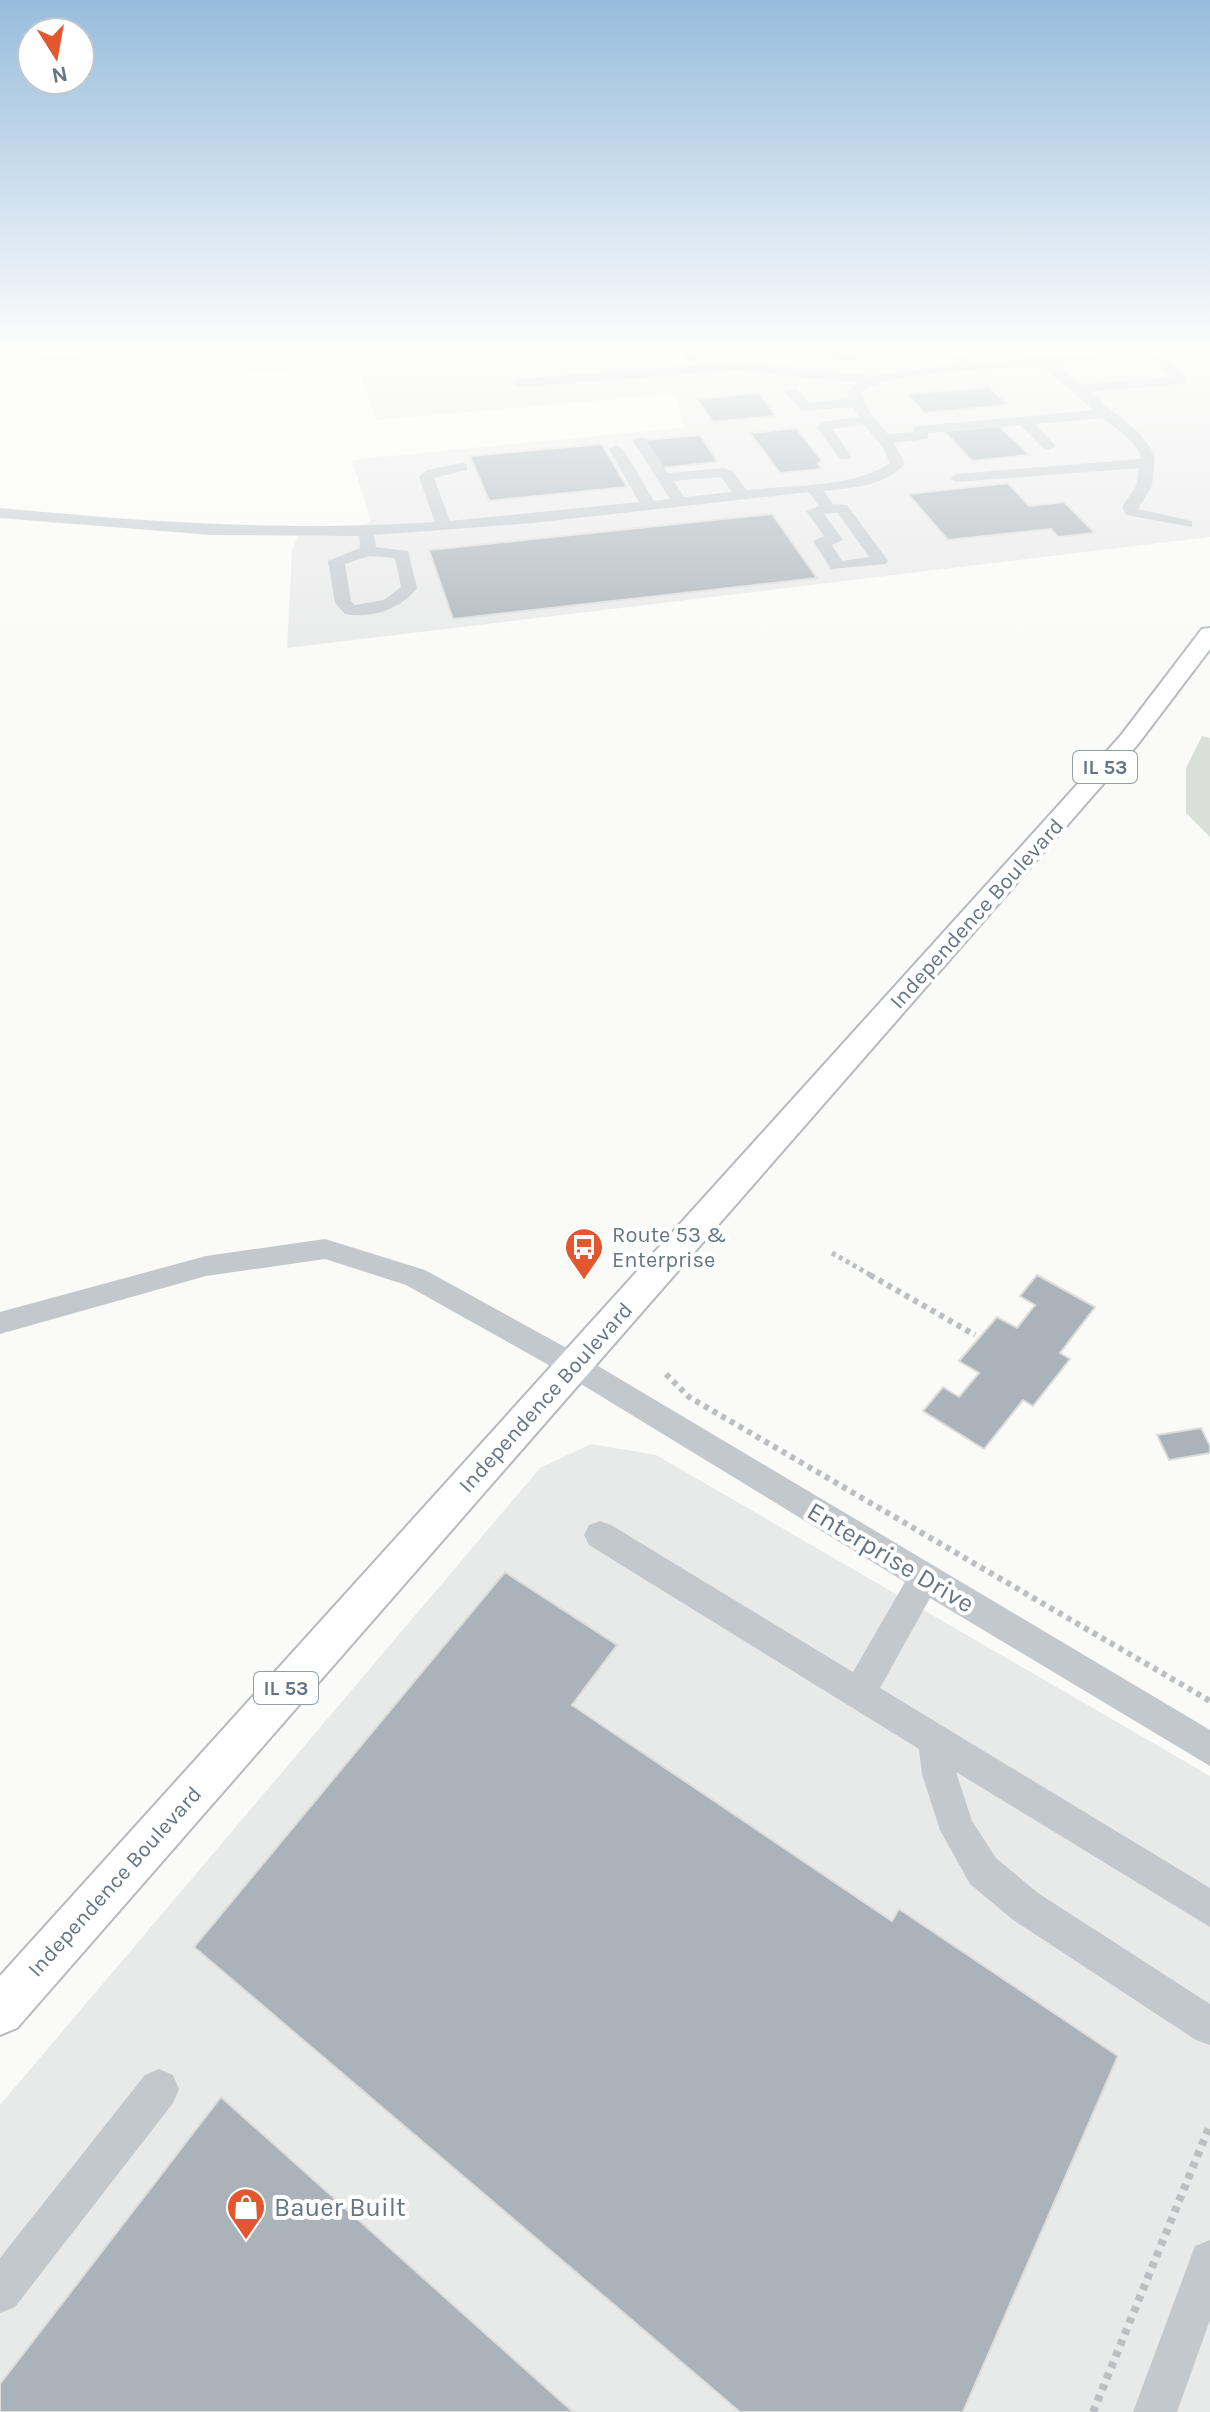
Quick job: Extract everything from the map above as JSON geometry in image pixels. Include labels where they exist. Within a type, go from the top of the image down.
[{"type":"main road","name":"Independence Boulevard","points":[[0,2011],[1074,803],[1130,739],[1210,634]]},
{"type":"street","points":[[621,458],[648,504]]},
{"type":"street","points":[[651,458],[679,501]]},
{"type":"street","points":[[0,513],[246,533],[444,526],[856,483],[881,476],[898,464],[896,458]]},
{"type":"street","points":[[1148,458],[1144,486],[1130,507],[1131,512],[1186,524]]},
{"type":"street","points":[[957,478],[1065,467],[1147,463]]},
{"type":"street","points":[[444,526],[426,477],[462,467]]},
{"type":"street","points":[[664,478],[724,472],[741,495]]},
{"type":"street","points":[[813,487],[829,509]]},
{"type":"street","points":[[842,508],[880,561],[837,566],[821,541],[835,540],[814,511],[829,509],[842,508]]},
{"type":"street","points":[[366,530],[368,551]]},
{"type":"street","points":[[368,551],[402,554],[409,588],[397,601],[385,607],[351,610],[343,603],[336,561],[368,551]]},
{"type":"street","name":"Enterprise Drive","points":[[0,1323],[206,1266],[325,1249],[415,1277],[573,1365],[1210,1749]]},
{"type":"street","points":[[600,1535],[1210,1909]]},
{"type":"street","points":[[859,1694],[925,1577]]},
{"type":"street","points":[[935,1740],[939,1774],[958,1830],[983,1871],[1025,1906],[1210,2026]]},
{"type":"street","points":[[0,2292],[159,2089]]},
{"type":"street","points":[[1155,2412],[1207,2278]]},
{"type":"path","points":[[832,1253],[975,1335]]},
{"type":"path","points":[[666,1374],[689,1397],[1210,1701]]},
{"type":"path","points":[[1093,2412],[1210,2125]]},
{"type":"shaded area","points":[[1210,458],[1210,537],[287,648],[292,552],[301,526],[360,526],[371,521],[352,460]]},
{"type":"shaded area","points":[[1202,736],[1210,738],[1210,837],[1186,813],[1186,768]]},
{"type":"shaded area","points":[[591,1444],[656,1455],[1210,1776],[1210,2412],[0,2412],[0,2105],[540,1468]]},
{"type":"building","points":[[471,458],[610,458],[627,487],[489,501]]},
{"type":"building","points":[[655,458],[715,458],[718,462],[661,468]]},
{"type":"building","points":[[768,458],[819,458],[822,461],[818,463],[822,469],[780,473]]},
{"type":"building","points":[[969,458],[1005,458],[972,461]]},
{"type":"building","points":[[1008,483],[1029,506],[1064,502],[1095,533],[1058,537],[1051,529],[948,540],[908,494]]},
{"type":"building","points":[[772,514],[817,578],[453,619],[429,550]]},
{"type":"building","points":[[1037,1275],[1095,1307],[1060,1353],[1070,1359],[1033,1406],[1023,1400],[984,1449],[923,1411],[943,1387],[959,1397],[979,1373],[959,1361],[997,1317],[1017,1328],[1035,1305],[1020,1296]]},
{"type":"building","points":[[1201,1428],[1210,1453],[1169,1460],[1157,1435]]},
{"type":"building","points":[[505,1572],[617,1645],[572,1705],[892,1921],[899,1909],[1118,2056],[963,2412],[740,2412],[194,1947]]},
{"type":"building","name":"Bauer Built","points":[[221,2097],[573,2412],[0,2412],[0,2384]]},
{"type":"place","name":"Route 53 & Enterprise","points":[[584,1281]]},
{"type":"place","name":"Bauer Built","points":[[246,2241]]}]
